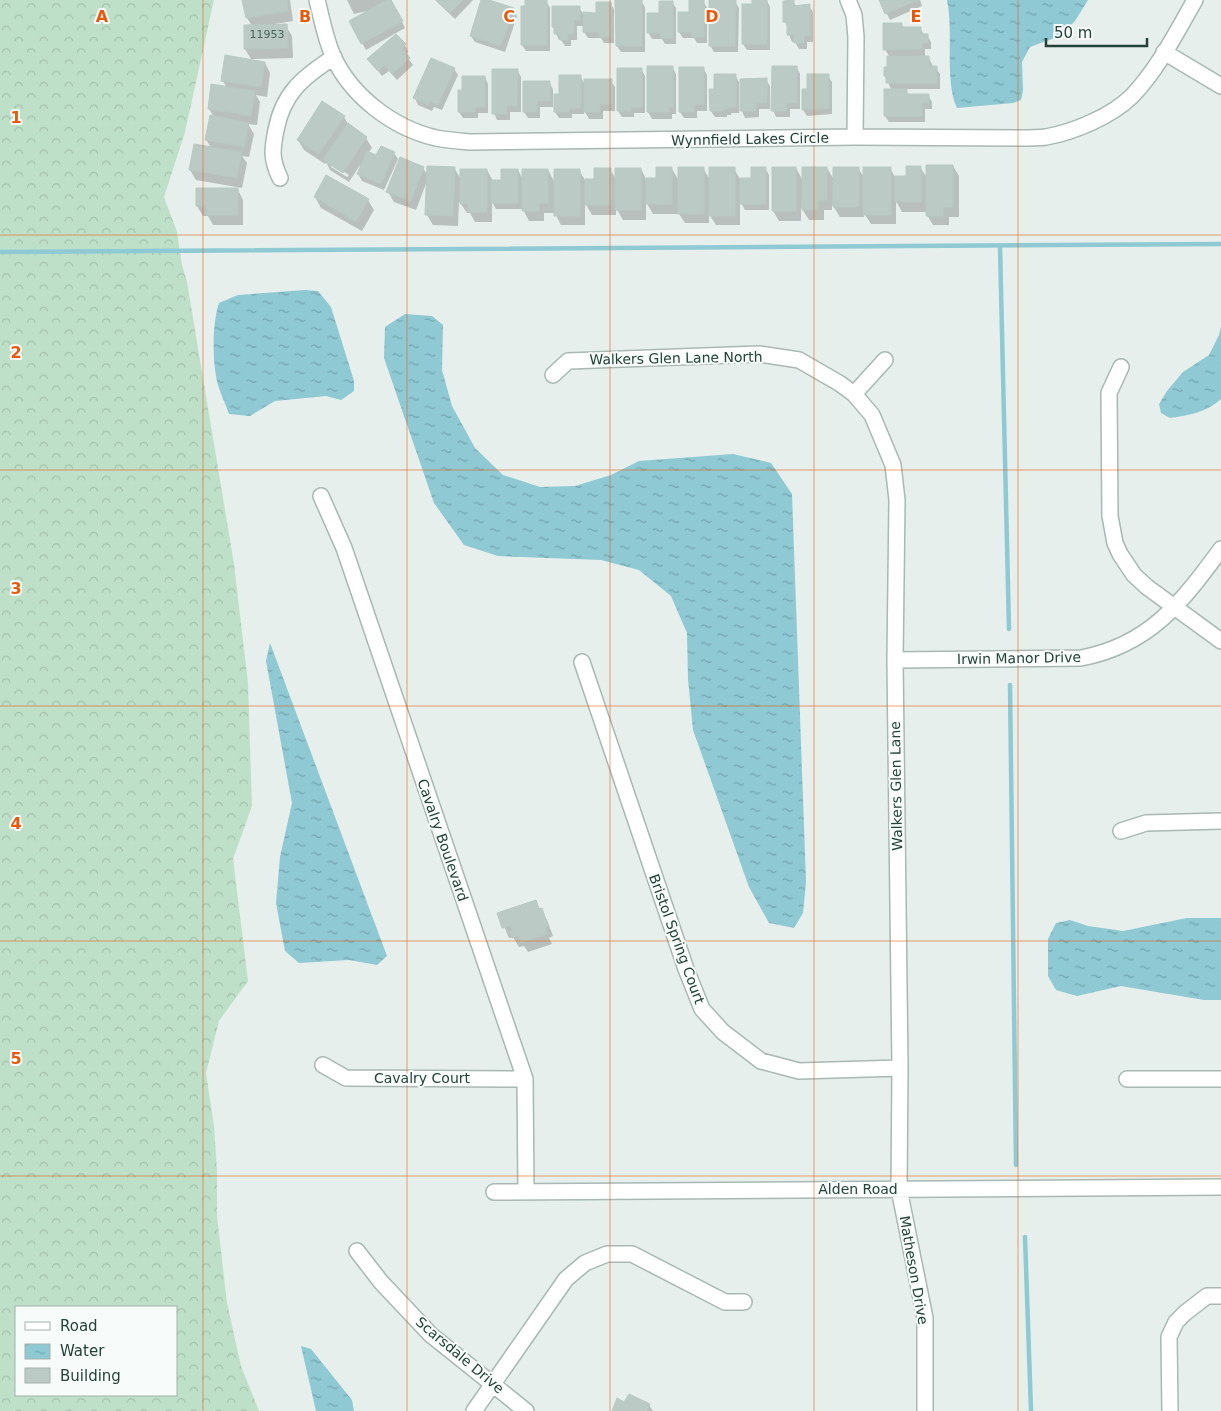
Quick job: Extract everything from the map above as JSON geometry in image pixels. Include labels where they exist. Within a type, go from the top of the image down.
[{"type":"street","name":"Wynnfield Lakes Circle","points":[[317,0],[334,57],[354,88],[378,110],[409,128],[427,135],[449,140],[485,142],[855,137],[1046,137],[1096,120],[1125,102],[1151,74],[1194,0]]},
{"type":"street","points":[[848,0],[856,26],[855,137]]},
{"type":"street","points":[[1164,52],[1221,86]]},
{"type":"street","points":[[280,178],[273,163],[272,146],[279,112],[294,88],[310,72],[334,57]]},
{"type":"street","name":"Walkers Glen Lane North","points":[[553,375],[568,361],[759,354],[799,360],[854,394]]},
{"type":"street","points":[[854,394],[885,360]]},
{"type":"street","points":[[1120,367],[1109,393],[1110,516],[1115,542],[1120,554],[1134,575],[1147,587],[1221,641]]},
{"type":"street","name":"Walkers Glen Lane","points":[[854,394],[872,415],[894,465],[897,500],[895,660],[900,1068],[899,1189]]},
{"type":"street","name":"Cavalry Boulevard","points":[[321,496],[344,548],[524,1078],[526,1191]]},
{"type":"street","name":"Irwin Manor Drive","points":[[895,660],[1081,658],[1106,652],[1134,639],[1158,624],[1176,608],[1221,548]]},
{"type":"street","name":"Bristol Spring Court","points":[[582,662],[686,970],[702,1009],[723,1032],[761,1061],[799,1071],[900,1068]]},
{"type":"street","points":[[1121,831],[1146,823],[1221,821]]},
{"type":"street","name":"Cavalry Court","points":[[323,1065],[346,1078],[524,1078]]},
{"type":"street","points":[[1127,1079],[1221,1079]]},
{"type":"street","name":"Alden Road","points":[[494,1192],[1221,1187]]},
{"type":"street","name":"Matheson Drive","points":[[899,1189],[925,1318],[925,1411]]},
{"type":"street","name":"Scarsdale Drive","points":[[357,1252],[381,1282],[432,1335],[526,1411]]},
{"type":"street","points":[[474,1411],[566,1279],[585,1263],[607,1254],[632,1254],[725,1302],[744,1302]]},
{"type":"street","points":[[1170,1411],[1169,1337],[1176,1322],[1206,1296],[1221,1296]]},
{"type":"green space","points":[[0,0],[214,0],[185,132],[164,197],[177,232],[182,265],[187,282],[234,564],[248,683],[252,806],[233,859],[248,981],[219,1021],[206,1073],[214,1126],[217,1170],[217,1216],[227,1303],[241,1366],[259,1411],[0,1411]]},
{"type":"water","points":[[947,0],[1088,0],[1075,21],[1060,36],[1030,47],[1022,62],[1023,91],[1021,100],[1013,103],[957,108],[951,84],[950,27]]},
{"type":"water","points":[[305,290],[318,291],[331,307],[354,381],[354,391],[341,400],[326,396],[275,401],[250,416],[229,414],[218,385],[215,366],[214,332],[219,303],[238,295]]},
{"type":"water","points":[[405,314],[432,316],[443,325],[442,370],[452,406],[475,448],[503,475],[540,487],[575,486],[611,475],[639,461],[733,454],[771,463],[792,494],[806,882],[803,913],[794,928],[769,923],[749,887],[693,730],[688,679],[687,633],[671,596],[639,570],[601,560],[498,556],[464,545],[434,503],[384,358],[385,327]]},
{"type":"water","points":[[1221,326],[1221,399],[1203,410],[1191,414],[1170,418],[1161,413],[1159,404],[1167,391],[1183,372],[1209,355],[1219,335]]},
{"type":"water","points":[[270,643],[387,956],[377,965],[349,960],[299,963],[285,951],[276,903],[280,857],[292,803],[266,661]]},
{"type":"water","points":[[1187,918],[1221,918],[1221,1000],[1204,1000],[1121,986],[1077,996],[1056,990],[1048,976],[1048,939],[1056,923],[1070,920],[1088,926],[1123,931]]},
{"type":"water","points":[[301,1346],[311,1349],[352,1400],[354,1411],[316,1411]]},
{"type":"building","points":[[242,0],[287,0],[288,11],[246,18]]},
{"type":"building","points":[[387,0],[391,0],[403,21],[361,44],[349,21]]},
{"type":"building","points":[[436,0],[463,0],[450,13]]},
{"type":"building","points":[[481,0],[489,0],[514,8],[501,46],[470,36]]},
{"type":"building","points":[[525,0],[547,0],[547,45],[521,45],[521,6],[525,6]]},
{"type":"building","points":[[615,0],[642,0],[642,46],[616,46]]},
{"type":"building","points":[[689,0],[704,0],[704,37],[692,37],[692,32],[678,32],[678,12],[689,12]]},
{"type":"building","points":[[709,0],[736,0],[735,46],[709,46]]},
{"type":"building","points":[[752,0],[767,0],[767,44],[742,44],[742,4],[752,4]]},
{"type":"building","points":[[794,0],[794,6],[810,4],[810,36],[804,36],[804,43],[794,43],[794,35],[787,35],[787,22],[783,22],[783,1]]},
{"type":"building","points":[[879,0],[918,0],[885,14]]},
{"type":"building","points":[[659,1],[673,1],[673,38],[660,38],[660,33],[647,33],[647,13],[659,13]]},
{"type":"building","points":[[596,2],[611,2],[611,37],[599,37],[599,32],[583,32],[583,12],[596,13]]},
{"type":"building","points":[[552,6],[580,6],[580,20],[574,20],[574,34],[568,34],[568,40],[560,40],[560,34],[554,34]]},
{"type":"building","points":[[883,23],[902,23],[902,27],[921,27],[921,34],[928,34],[928,43],[922,43],[922,49],[883,50]]},
{"type":"building","points":[[287,24],[288,48],[244,49],[244,25]]},
{"type":"building","points":[[396,34],[406,44],[402,48],[410,58],[392,74],[384,65],[378,71],[367,59]]},
{"type":"building","points":[[225,55],[265,62],[261,87],[221,81]]},
{"type":"building","points":[[887,56],[929,56],[929,66],[937,66],[937,83],[886,83],[884,67],[887,67]]},
{"type":"building","points":[[431,58],[455,68],[438,105],[430,101],[428,105],[413,98]]},
{"type":"building","points":[[647,66],[673,66],[673,107],[669,107],[669,112],[647,112]]},
{"type":"building","points":[[772,66],[797,66],[797,103],[787,103],[786,111],[771,111]]},
{"type":"building","points":[[679,67],[704,67],[704,104],[694,105],[694,112],[679,112]]},
{"type":"building","points":[[617,68],[642,68],[642,107],[631,107],[631,111],[617,111]]},
{"type":"building","points":[[492,69],[518,69],[517,106],[507,106],[507,114],[492,114]]},
{"type":"building","points":[[714,74],[736,74],[736,107],[728,107],[724,111],[710,111],[709,89],[714,89]]},
{"type":"building","points":[[807,74],[829,74],[829,108],[802,110],[802,89],[807,89]]},
{"type":"building","points":[[559,75],[581,75],[581,108],[569,108],[569,112],[554,112],[554,94],[559,94]]},
{"type":"building","points":[[462,76],[485,76],[485,107],[475,107],[475,112],[458,112],[458,90],[462,90]]},
{"type":"building","points":[[767,78],[767,103],[756,103],[756,111],[740,111],[740,79]]},
{"type":"building","points":[[584,79],[612,79],[612,104],[600,104],[600,112],[584,112]]},
{"type":"building","points":[[523,81],[550,81],[550,101],[537,101],[537,112],[523,112]]},
{"type":"building","points":[[211,84],[255,91],[251,116],[208,109]]},
{"type":"building","points":[[884,89],[907,89],[907,94],[929,94],[929,103],[922,103],[922,116],[884,116]]},
{"type":"building","points":[[322,101],[345,116],[319,154],[297,140]]},
{"type":"building","points":[[210,115],[249,123],[244,147],[205,140]]},
{"type":"building","points":[[348,123],[367,137],[343,173],[323,160]]},
{"type":"building","points":[[194,144],[242,152],[237,178],[189,170]]},
{"type":"building","points":[[381,146],[395,152],[381,184],[357,174],[367,151],[376,155]]},
{"type":"building","points":[[400,157],[424,167],[411,201],[386,192]]},
{"type":"building","points":[[926,165],[953,165],[953,207],[943,207],[943,216],[926,216]]},
{"type":"building","points":[[427,166],[455,167],[453,216],[425,215]]},
{"type":"building","points":[[906,166],[921,166],[921,202],[895,202],[895,176],[906,176]]},
{"type":"building","points":[[656,167],[672,167],[672,204],[646,204],[646,178],[656,178]]},
{"type":"building","points":[[678,167],[704,167],[704,214],[678,214]]},
{"type":"building","points":[[709,167],[735,167],[735,216],[709,216]]},
{"type":"building","points":[[751,167],[766,167],[766,204],[740,204],[740,178],[751,178]]},
{"type":"building","points":[[772,167],[796,167],[796,211],[772,211]]},
{"type":"building","points":[[802,167],[827,167],[827,200],[818,200],[818,210],[802,210]]},
{"type":"building","points":[[833,167],[859,167],[859,207],[833,207]]},
{"type":"building","points":[[863,167],[891,167],[891,215],[863,215]]},
{"type":"building","points":[[594,168],[611,168],[611,205],[585,205],[585,179],[594,179]]},
{"type":"building","points":[[615,168],[641,168],[641,210],[615,210]]},
{"type":"building","points":[[460,169],[487,169],[487,212],[468,212],[468,204],[460,204]]},
{"type":"building","points":[[501,169],[518,169],[518,203],[491,203],[491,180],[501,180]]},
{"type":"building","points":[[522,169],[548,169],[548,203],[539,203],[539,211],[522,211]]},
{"type":"building","points":[[554,169],[580,169],[580,216],[554,216]]},
{"type":"building","points":[[326,175],[369,199],[356,222],[314,197]]},
{"type":"building","points":[[196,188],[238,188],[238,215],[206,215],[206,206],[196,206]]},
{"type":"building","points":[[536,900],[539,909],[542,908],[548,926],[545,927],[547,934],[521,943],[518,936],[512,938],[510,931],[513,930],[510,926],[502,928],[497,913]]},
{"type":"building","points":[[629,1394],[650,1404],[647,1411],[612,1411],[617,1398],[624,1402]]},
{"type":"waterway","points":[[0,252],[1221,244]]},
{"type":"waterway","points":[[1000,247],[1009,629]]},
{"type":"waterway","points":[[1010,685],[1016,1165]]},
{"type":"waterway","points":[[1025,1237],[1031,1411]]}]
